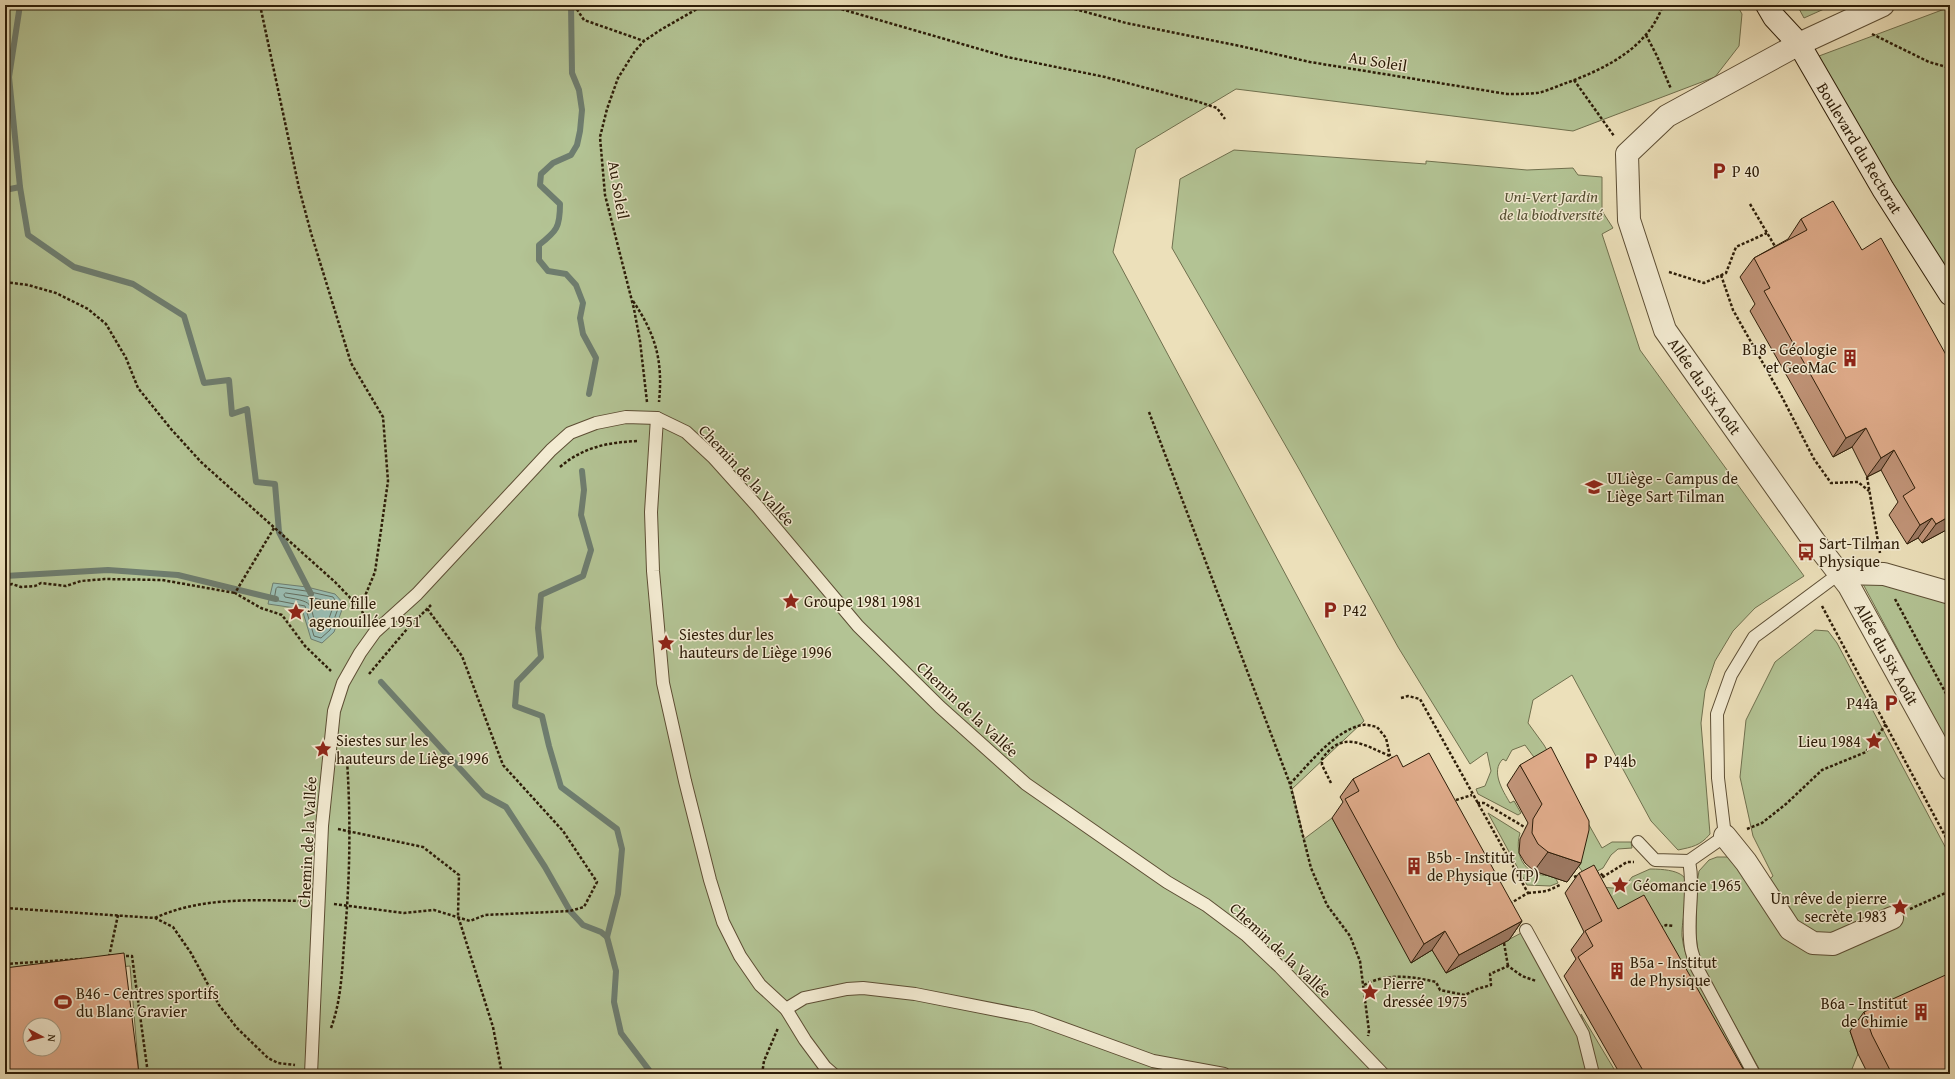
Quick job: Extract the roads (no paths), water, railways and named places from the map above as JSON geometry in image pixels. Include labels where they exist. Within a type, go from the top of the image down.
[{"type":"street","name":"Boulevard du Rectorat","points":[[1767,5],[1774,17],[1799,44],[1883,189],[1950,294]]},
{"type":"street","points":[[1799,44],[1883,5]]},
{"type":"street","name":"Allée du Six Août","points":[[1799,44],[1668,116],[1627,154],[1629,220],[1665,330],[1814,541],[1849,586],[1950,769]]},
{"type":"street","points":[[1840,573],[1884,574],[1950,593]]},
{"type":"street","points":[[1725,836],[1746,862],[1790,929],[1813,943],[1833,944],[1892,918]]},
{"type":"lane","name":"Chemin de la Vallée","points":[[311,1070],[322,826],[334,711],[343,683],[360,653],[375,632],[417,594],[551,450],[570,433],[596,423],[626,417],[657,418],[686,432],[713,457],[858,626],[957,723],[1026,784],[1167,882],[1206,904],[1246,935],[1280,967],[1363,1052],[1381,1073]]},
{"type":"lane","points":[[657,418],[651,512],[652,571],[663,684],[684,781],[723,922],[740,956],[760,985],[786,1009],[805,1040],[825,1067],[833,1074]]},
{"type":"lane","points":[[1638,842],[1655,860],[1689,861],[1725,836],[1718,778],[1717,714],[1731,675],[1754,637],[1813,591],[1840,573]]},
{"type":"lane","points":[[1689,861],[1692,877],[1690,927],[1691,948],[1696,966],[1754,1074]]},
{"type":"lane","points":[[1526,930],[1583,1034],[1593,1074]]},
{"type":"lane","points":[[786,1009],[804,998],[847,989],[863,988],[915,994],[1032,1017],[1152,1061],[1224,1074]]},
{"type":"lane","points":[[1368,1074],[1381,1073]]},
{"type":"water","points":[[273,583],[307,587],[335,594],[344,604],[334,632],[322,643],[311,639],[302,609],[268,604]]},
{"type":"waterway","points":[[20,5],[9,77],[20,187]]},
{"type":"waterway","points":[[571,5],[572,73],[579,90],[582,110],[580,131],[577,145],[571,155],[553,163],[541,174],[540,185],[560,204],[560,212],[558,223],[554,232],[539,245],[539,260],[548,271],[566,274],[576,285],[583,303],[580,318],[583,334],[596,358],[589,394]]},
{"type":"waterway","points":[[5,190],[20,187],[28,235],[74,267],[133,284],[184,316],[204,383],[229,380],[232,414],[247,409],[256,482],[275,484],[279,532],[311,594]]},
{"type":"waterway","points":[[582,471],[584,490],[581,515],[591,550],[583,576],[541,595],[538,628],[541,657],[517,682],[515,706],[542,716],[561,787],[617,829],[622,849],[618,894],[607,937],[616,971],[614,1002],[621,1033],[652,1074]]},
{"type":"waterway","points":[[5,576],[108,570],[178,575],[276,599]]},
{"type":"waterway","points":[[381,682],[484,795],[506,807],[545,867],[570,911],[583,925],[601,932],[607,937]]},
{"type":"place","name":"P 40","points":[[1719,171]]},
{"type":"place","name":"B18 - Géologie et GeoMaC","points":[[1850,358]]},
{"type":"place","name":"ULiège - Campus de Liège Sart Tilman","points":[[1594,487]]},
{"type":"place","name":"Sart-Tilman Physique","points":[[1806,552]]},
{"type":"place","name":"Groupe 1981 1981","points":[[791,601]]},
{"type":"place","name":"P42","points":[[1330,610]]},
{"type":"place","name":"Jeune fille agenouillée 1951","points":[[296,612]]},
{"type":"place","name":"Siestes dur les hauteurs de Liège 1996","points":[[666,643]]},
{"type":"place","name":"P44a","points":[[1891,703]]},
{"type":"place","name":"Lieu 1984","points":[[1874,741]]},
{"type":"place","name":"Siestes sur les hauteurs de Liège 1996","points":[[323,749]]},
{"type":"place","name":"P44b","points":[[1591,761]]},
{"type":"place","name":"B5b - Institut de Physique (TP)","points":[[1414,866]]},
{"type":"place","name":"Géomancie 1965","points":[[1620,885]]},
{"type":"place","name":"Un rêve de pierre secrète 1983","points":[[1900,907]]},
{"type":"place","name":"B5a - Institut de Physique","points":[[1617,971]]},
{"type":"place","name":"Pierre dressée 1975","points":[[1370,992]]},
{"type":"place","name":"B46 - Centres sportifs du Blanc Gravier","points":[[63,1002]]},
{"type":"place","name":"B6a - Institut de Chimie","points":[[1921,1012]]},
{"type":"park label","name":"Uni-Vert Jardin de la biodiversité","points":[[1551,205]]}]
